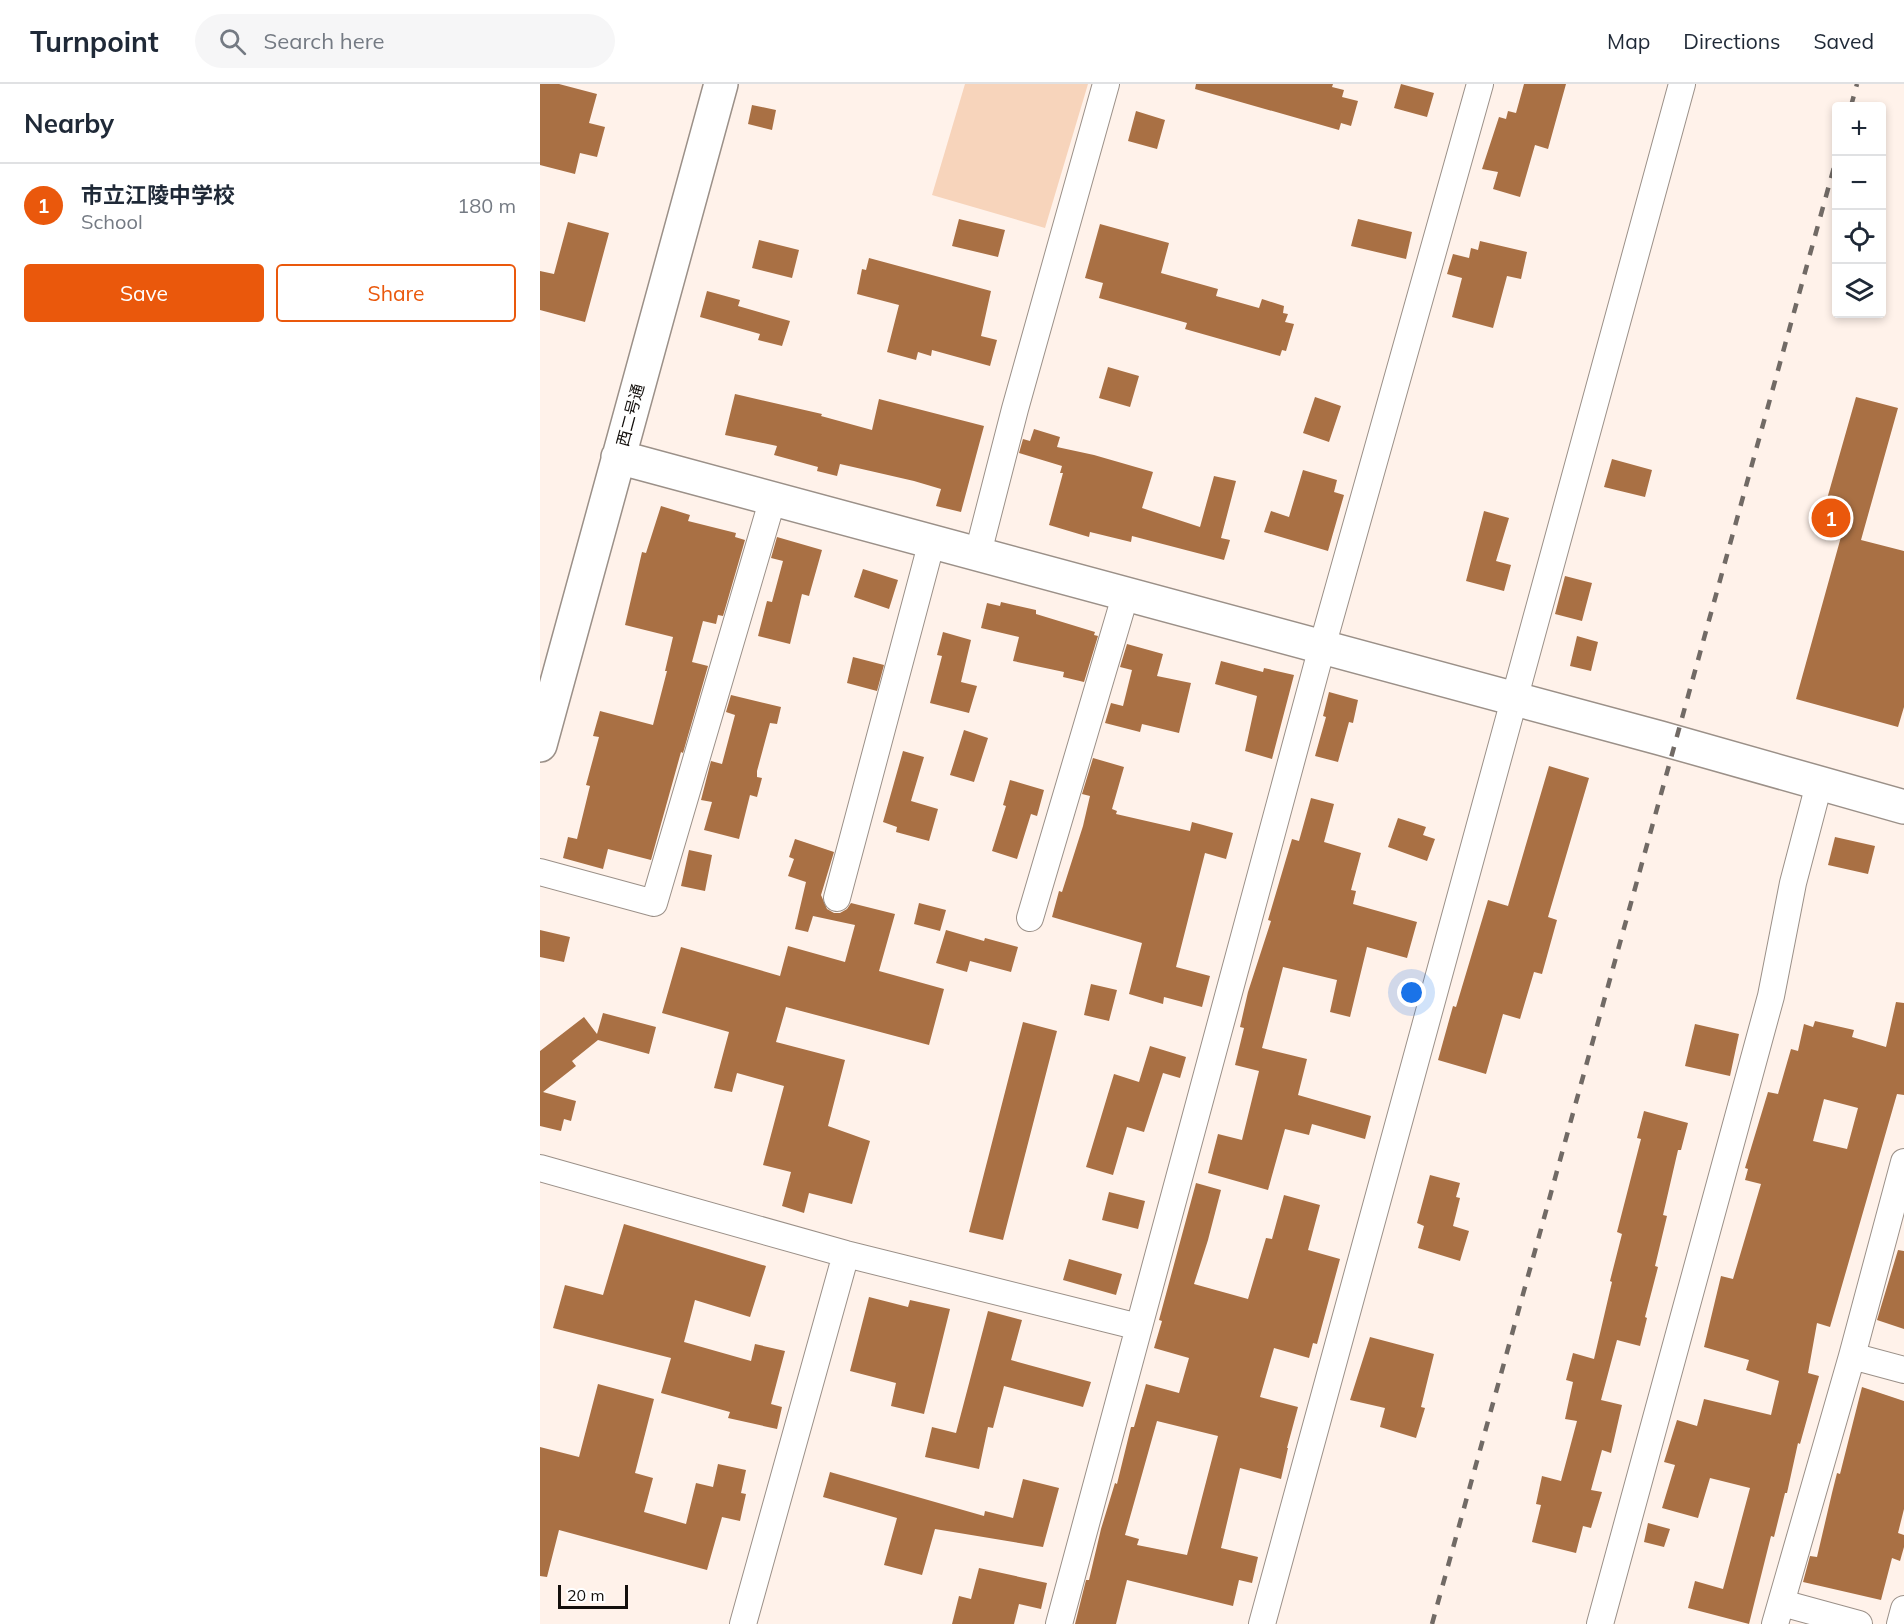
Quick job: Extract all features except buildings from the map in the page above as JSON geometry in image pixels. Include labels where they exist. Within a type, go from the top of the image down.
[{"type":"street","name":"西二号通","points":[[540,745],[721,84]]},
{"type":"street","points":[[978,554],[1015,409],[1106,84]]},
{"type":"street","points":[[1059,1624],[1322,647],[1480,84]]},
{"type":"street","points":[[1262,1624],[1682,84]]},
{"type":"street","points":[[618,456],[1660,738],[1904,807]]},
{"type":"street","points":[[540,872],[654,903],[773,498]]},
{"type":"street","points":[[837,898],[932,541]]},
{"type":"street","points":[[1030,918],[1126,593]]},
{"type":"street","points":[[1600,1624],[1771,996],[1793,883],[1819,784]]},
{"type":"street","points":[[1859,1624],[1778,1613],[1852,1356],[1904,1162]]},
{"type":"street","points":[[540,1168],[846,1254],[1139,1327]]},
{"type":"street","points":[[743,1624],[846,1254]]},
{"type":"street","points":[[1852,1356],[1904,1370]]},
{"type":"street","points":[[1900,1624],[1904,1609]]},
{"type":"shaded area","points":[[965,84],[1088,84],[1045,228],[932,195]]},
{"type":"railway","points":[[1852,102],[1857,84]]},
{"type":"railway","points":[[1432,1624],[1832,174]]},
{"type":"place","name":"市立江陵中学校","points":[[1831,518]]}]
